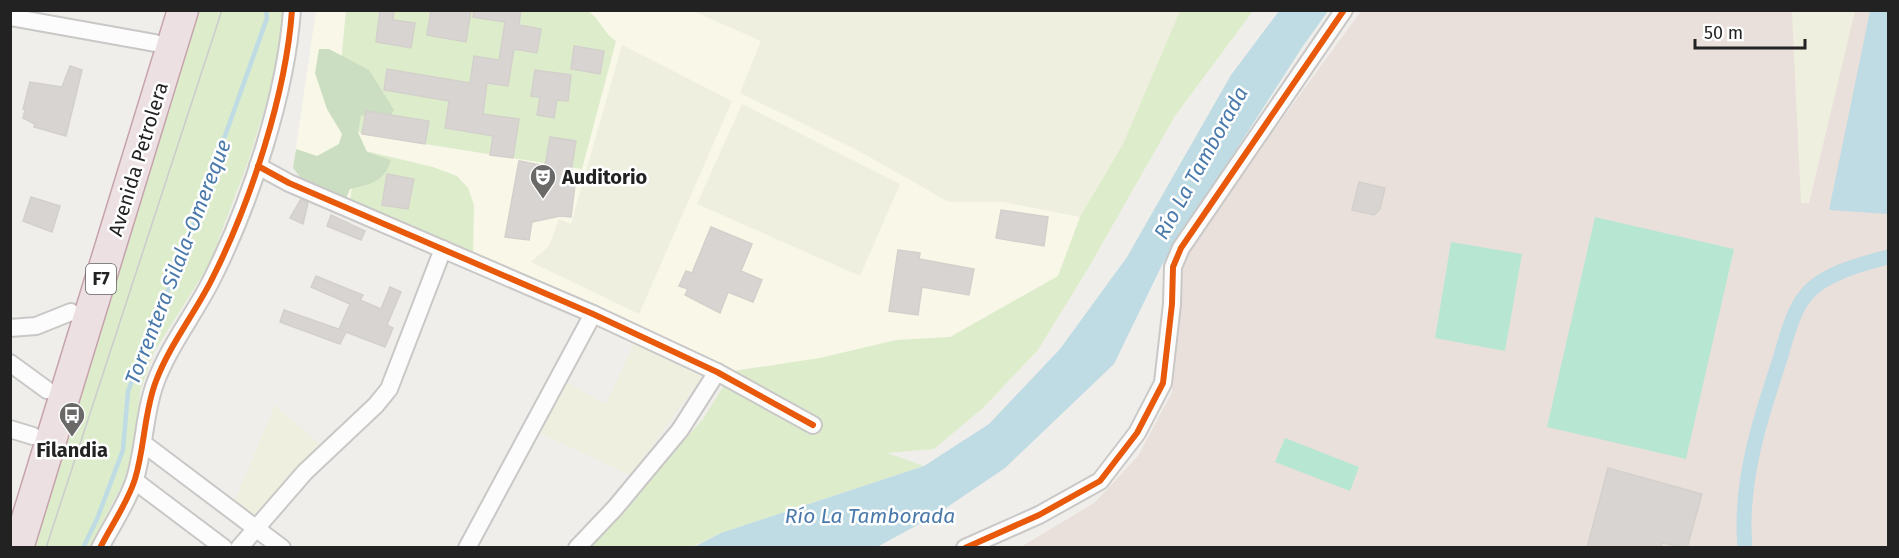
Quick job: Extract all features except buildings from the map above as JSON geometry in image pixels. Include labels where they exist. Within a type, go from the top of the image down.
[{"type":"highway","name":"Avenida Petrolera","points":[[10,508],[22,433],[47,390],[164,10]]},
{"type":"highway","name":"Avenida Petrolera","points":[[18,548],[183,10]]},
{"type":"street","points":[[100,548],[135,481],[144,444],[148,406],[156,381],[214,276],[258,166],[274,109],[292,10]]},
{"type":"street","points":[[965,548],[1039,515],[1100,481],[1137,433],[1163,383],[1172,304],[1173,267],[1181,248],[1344,10]]},
{"type":"street","points":[[10,17],[155,43]]},
{"type":"street","points":[[258,166],[289,183],[593,314],[717,372],[813,425]]},
{"type":"street","points":[[239,548],[305,472],[376,405],[389,389],[443,249]]},
{"type":"street","points":[[10,328],[36,326],[71,312]]},
{"type":"street","points":[[467,548],[593,314]]},
{"type":"street","points":[[10,363],[47,390]]},
{"type":"street","points":[[577,548],[615,508],[680,430],[717,372]]},
{"type":"street","points":[[144,444],[282,548]]},
{"type":"street","points":[[135,481],[224,548]]},
{"type":"shaded area","points":[[316,11],[1253,11],[1175,116],[1089,267],[1038,350],[984,407],[934,449],[885,453],[733,371],[301,179],[293,168]]},
{"type":"shaded area","points":[[1361,11],[1888,11],[1888,547],[1019,548],[1094,503],[1138,456],[1172,392],[1181,263],[1189,246]]},
{"type":"green space","points":[[194,11],[283,11],[276,72],[248,162],[209,265],[154,352],[140,392],[135,440],[124,481],[90,547],[27,548],[44,494],[55,481],[83,392],[80,375]]},
{"type":"green space","points":[[346,11],[588,11],[616,41],[582,169],[362,134],[349,125],[339,82]]},
{"type":"green space","points":[[693,11],[1180,11],[1123,145],[1080,217],[1003,202],[949,202],[855,149],[740,93],[761,41]]},
{"type":"green space","points":[[1180,11],[1253,11],[1175,116],[1089,267],[1038,350],[984,407],[934,449],[887,453],[924,466],[721,533],[692,547],[588,548],[703,419],[733,371],[820,358],[896,340],[950,337],[1058,276],[1080,217],[1123,144]]},
{"type":"green space","points":[[1792,11],[1855,11],[1809,203],[1801,203]]},
{"type":"green space","points":[[622,45],[732,101],[639,314],[531,262],[549,246],[559,219],[571,224]]},
{"type":"green space","points":[[319,49],[329,49],[369,70],[394,110],[386,122],[361,115],[358,132],[367,152],[391,160],[385,173],[376,181],[350,189],[341,210],[320,203],[293,168],[296,149],[317,156],[339,144],[342,134],[327,109],[315,73]]},
{"type":"green space","points":[[742,104],[900,184],[860,276],[697,204]]},
{"type":"green space","points":[[357,149],[433,167],[457,176],[468,188],[474,205],[473,256],[350,201]]},
{"type":"green space","points":[[1595,217],[1734,249],[1686,459],[1547,427]]},
{"type":"green space","points":[[1451,242],[1522,254],[1505,351],[1435,338]]},
{"type":"green space","points":[[634,343],[704,375],[630,475],[537,432],[566,382],[606,404]]},
{"type":"green space","points":[[275,405],[320,445],[289,475],[255,515],[235,500]]},
{"type":"green space","points":[[1285,438],[1359,467],[1350,491],[1275,462]]},
{"type":"water","name":"Río La Tamborada","points":[[1279,11],[1328,11],[1162,265],[1114,364],[1005,468],[934,516],[877,547],[692,548],[721,533],[924,466],[989,424],[1060,349],[1127,257],[1231,75]]},
{"type":"water","points":[[1870,11],[1888,11],[1888,214],[1829,210]]},
{"type":"waterway","name":"Torrentera Silala-Omereque","points":[[83,548],[97,519],[123,450],[128,391],[189,237],[267,18],[266,10]]},
{"type":"waterway","points":[[1745,548],[1745,499],[1753,452],[1765,405],[1797,309],[1814,287],[1833,275],[1888,257]]},
{"type":"tram line","points":[[46,548],[222,10]]},
{"type":"cycle path","points":[[100,548],[132,488],[156,381],[168,354],[213,277],[241,215],[274,111],[292,10]]},
{"type":"cycle path","points":[[965,548],[1039,515],[1100,481],[1137,433],[1163,383],[1172,304],[1173,267],[1181,248],[1344,10]]},
{"type":"cycle path","points":[[258,166],[289,183],[593,314],[717,372],[813,425]]},
{"type":"place","name":"Auditorio","points":[[543,200]]},
{"type":"place","name":"Filandia","points":[[72,438]]}]
